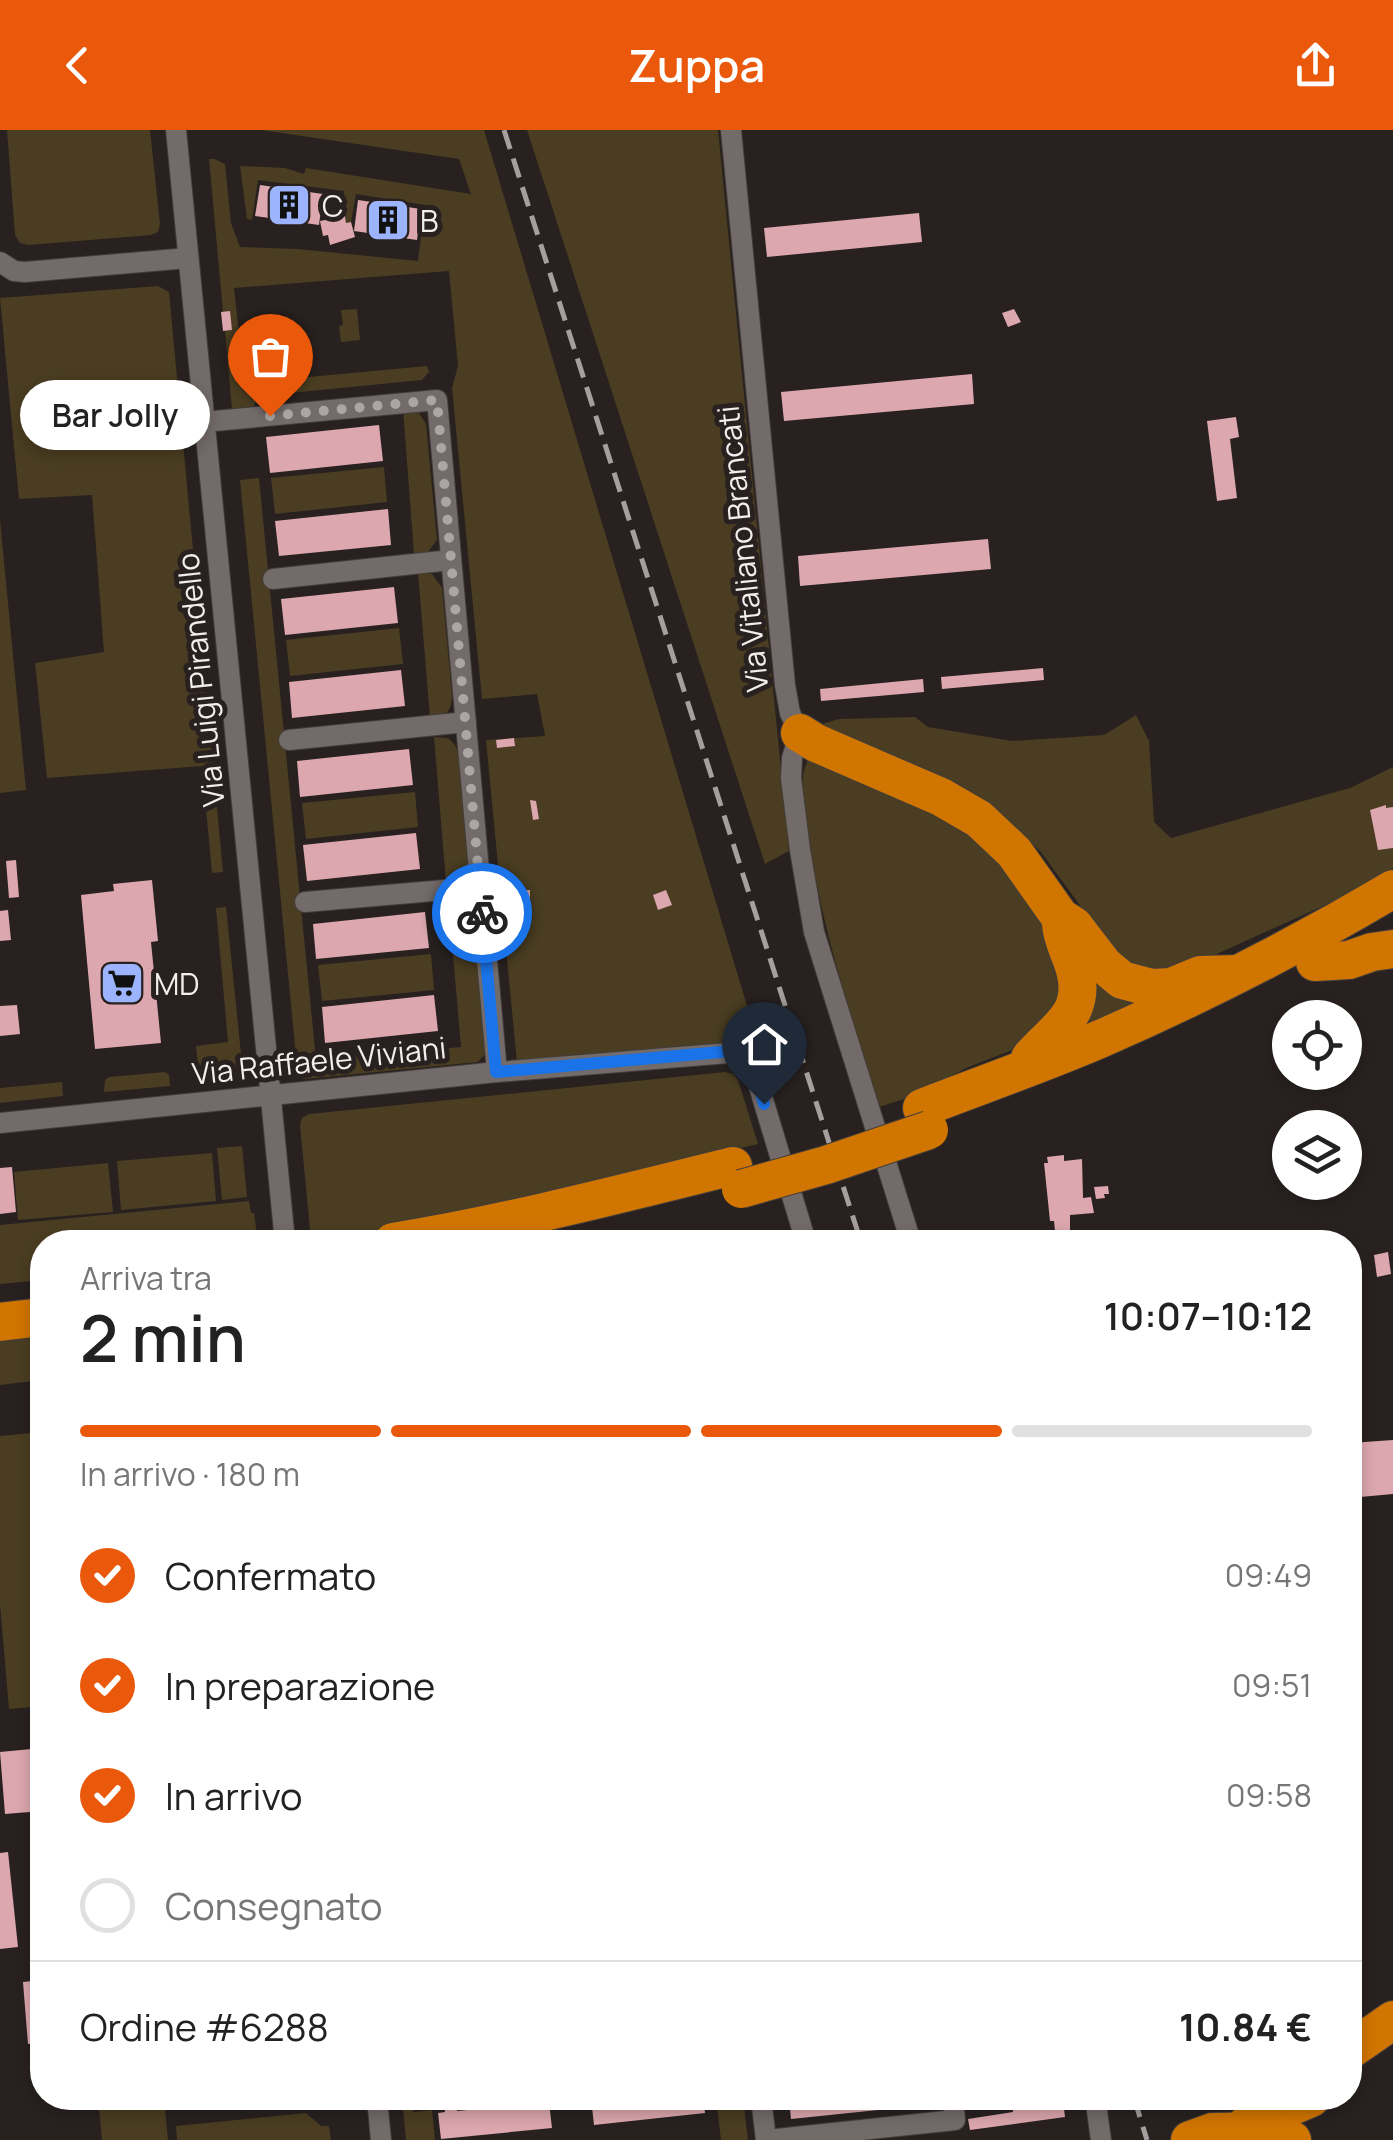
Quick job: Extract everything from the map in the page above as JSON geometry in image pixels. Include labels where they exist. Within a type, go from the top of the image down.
[{"type":"highway","points":[[800,733],[978,819],[1014,852],[1060,916],[1074,926],[1104,965],[1122,980],[1152,988],[1172,987],[1200,975],[1236,974]]},
{"type":"highway","points":[[462,1230],[588,1202],[826,1164],[1019,1071],[1099,1039],[1236,974],[1393,889]]},
{"type":"highway","points":[[1019,1071],[1041,1044],[1060,1030],[1077,994],[1076,974],[1062,935],[1060,916]]},
{"type":"highway","points":[[926,1119],[1068,1078],[1315,962],[1393,917]]},
{"type":"highway","points":[[1315,962],[1349,960],[1393,949]]},
{"type":"highway","points":[[557,1230],[737,1178]]},
{"type":"highway","points":[[0,1299],[30,1295]]},
{"type":"highway","points":[[0,1322],[30,1319]]},
{"type":"highway","points":[[1362,2042],[1393,2020]]},
{"type":"highway","points":[[1362,2066],[1393,2044]]},
{"type":"highway","points":[[1211,2134],[1296,2113]]},
{"type":"street","name":"Via Luigi Pirandello","points":[[176,130],[283,1230]]},
{"type":"street","name":"Via Vitaliano Brancati","points":[[731,130],[784,685],[790,713],[800,733],[791,778],[800,850],[814,932],[906,1230]]},
{"type":"street","points":[[0,262],[14,271],[25,272],[188,258]]},
{"type":"street","points":[[204,422],[437,400],[496,1072]]},
{"type":"street","points":[[272,579],[451,560]]},
{"type":"street","points":[[289,740],[466,722]]},
{"type":"street","points":[[305,902],[480,887]]},
{"type":"street","name":"Via Raffaele Viviani","points":[[0,1123],[732,1051],[746,1056],[754,1070],[802,1230]]},
{"type":"street","points":[[378,2110],[381,2140]]},
{"type":"street","points":[[762,2110],[766,2140],[955,2120],[954,2110]]},
{"type":"street","points":[[1097,2110],[1101,2140]]},
{"type":"shaded area","points":[[7,130],[150,130],[158,232],[20,243],[15,235]]},
{"type":"shaded area","points":[[261,130],[484,130],[757,1039],[517,1063],[486,740],[545,736],[537,694],[482,699],[452,388],[458,366],[449,271],[234,288],[243,371],[260,385],[254,406],[232,409],[225,331],[232,330],[223,312],[209,159],[225,164],[231,223],[240,247],[418,261],[425,205],[356,194],[351,222],[346,223],[344,191],[258,180],[252,220],[247,219],[240,166],[285,168],[304,174],[306,168],[471,194],[459,159]]},
{"type":"shaded area","points":[[527,130],[718,130],[789,851],[765,864]]},
{"type":"shaded area","points":[[158,286],[169,292],[223,872],[212,873],[202,766],[47,778],[35,663],[104,652],[92,495],[19,499],[0,298]]},
{"type":"shaded area","points":[[357,309],[360,340],[341,342],[341,310]]},
{"type":"shaded area","points":[[427,366],[429,372],[422,380],[280,394],[274,384],[276,380]]},
{"type":"shaded area","points":[[403,409],[417,410],[426,424],[437,540],[427,553],[414,554]]},
{"type":"shaded area","points":[[384,467],[387,502],[275,514],[271,478]]},
{"type":"shaded area","points":[[259,478],[316,1060],[461,1047],[448,897],[465,897],[473,901],[486,1047],[478,1062],[298,1077],[240,480]]},
{"type":"shaded area","points":[[0,520],[26,790],[0,793]]},
{"type":"shaded area","points":[[426,572],[442,588],[452,695],[447,713],[430,718],[418,573]]},
{"type":"shaded area","points":[[399,628],[403,664],[290,676],[286,640]]},
{"type":"shaded area","points":[[1136,715],[1149,741],[1154,822],[1171,838],[1350,788],[1393,767],[1393,868],[1332,902],[1163,975],[1129,963],[1111,948],[1041,852],[993,808],[815,726],[839,719],[915,717],[928,727],[1012,741],[1104,735]]},
{"type":"shaded area","points":[[434,737],[448,738],[458,752],[468,868],[459,881],[446,882]]},
{"type":"shaded area","points":[[810,757],[977,833],[1053,935],[1069,991],[1028,1044],[966,1068],[917,1095],[879,1107],[819,896],[802,789]]},
{"type":"shaded area","points":[[415,792],[418,827],[306,839],[302,803]]},
{"type":"shaded area","points":[[226,907],[243,1073],[238,1079],[200,1083],[196,1046],[228,1042],[216,908]]},
{"type":"shaded area","points":[[431,954],[434,990],[322,1001],[318,965]]},
{"type":"shaded area","points":[[1095,977],[1144,1003],[1080,1031]]},
{"type":"shaded area","points":[[165,1072],[170,1086],[104,1092],[109,1077]]},
{"type":"shaded area","points":[[725,1072],[738,1080],[758,1144],[416,1224],[377,1230],[310,1230],[300,1125],[309,1114]]},
{"type":"shaded area","points":[[62,1082],[63,1096],[0,1103],[0,1088]]},
{"type":"shaded area","points":[[242,1146],[247,1197],[222,1200],[217,1148]]},
{"type":"shaded area","points":[[212,1153],[216,1201],[121,1210],[117,1161]]},
{"type":"shaded area","points":[[108,1163],[113,1212],[18,1220],[14,1172]]},
{"type":"shaded area","points":[[249,1201],[256,1230],[30,1230],[30,1281],[0,1284],[0,1225]]},
{"type":"shaded area","points":[[30,1333],[30,1381],[0,1385],[0,1336]]},
{"type":"shaded area","points":[[30,1433],[30,1707],[9,1709],[0,1604],[0,1436]]},
{"type":"shaded area","points":[[99,2110],[165,2110],[168,2140],[102,2140]]},
{"type":"shaded area","points":[[403,2110],[432,2110],[435,2140],[406,2140]]},
{"type":"shaded area","points":[[717,2110],[744,2110],[748,2140],[721,2140]]},
{"type":"shaded area","points":[[306,2113],[321,2126],[329,2126],[331,2140],[177,2140],[176,2126]]},
{"type":"building","name":"C","points":[[260,185],[323,194],[319,225],[255,216]]},
{"type":"building","name":"B","points":[[358,200],[421,209],[417,240],[354,231]]},
{"type":"building","points":[[919,213],[922,242],[767,257],[764,228]]},
{"type":"building","points":[[345,216],[355,237],[330,245],[320,221]]},
{"type":"building","points":[[1014,309],[1021,322],[1008,327],[1002,313]]},
{"type":"building","points":[[230,311],[232,330],[223,331],[221,312]]},
{"type":"building","points":[[972,374],[974,404],[784,421],[781,392]]},
{"type":"building","points":[[1236,417],[1239,437],[1230,439],[1237,498],[1217,501],[1207,421]]},
{"type":"building","points":[[379,425],[383,461],[270,473],[266,437]]},
{"type":"building","points":[[388,509],[391,545],[279,556],[275,521]]},
{"type":"building","points":[[988,539],[991,569],[800,586],[798,556]]},
{"type":"building","points":[[394,587],[398,623],[285,635],[281,599]]},
{"type":"building","points":[[1043,668],[1044,680],[942,689],[941,677]]},
{"type":"building","points":[[401,670],[405,706],[292,718],[289,682]]},
{"type":"building","points":[[923,679],[924,692],[821,701],[820,689]]},
{"type":"building","points":[[514,738],[515,746],[497,748],[496,740]]},
{"type":"building","points":[[409,749],[413,785],[300,797],[297,761]]},
{"type":"building","points":[[530,800],[536,801],[539,819],[533,820]]},
{"type":"building","points":[[1393,807],[1393,848],[1378,850],[1370,810]]},
{"type":"building","points":[[416,833],[420,869],[307,881],[303,845]]},
{"type":"building","points":[[16,860],[19,897],[9,898],[6,861]]},
{"type":"building","name":"MD","points":[[152,880],[158,941],[151,942],[161,1043],[95,1049],[81,895],[114,891],[113,884]]},
{"type":"building","points":[[530,890],[530,903],[514,904],[514,899],[508,899],[513,891]]},
{"type":"building","points":[[666,890],[672,905],[658,910],[653,895]]},
{"type":"building","points":[[8,910],[11,940],[0,941],[0,911]]},
{"type":"building","points":[[425,912],[429,948],[316,959],[313,924]]},
{"type":"building","points":[[434,995],[438,1031],[325,1043],[322,1007]]},
{"type":"building","points":[[17,1005],[20,1034],[0,1036],[0,1006]]},
{"type":"building","points":[[1064,1155],[1064,1161],[1082,1159],[1083,1198],[1091,1197],[1094,1213],[1070,1215],[1070,1230],[1055,1230],[1054,1221],[1050,1221],[1044,1163],[1048,1163],[1047,1157]]},
{"type":"building","points":[[12,1167],[16,1212],[0,1214],[0,1168]]},
{"type":"building","points":[[1108,1186],[1109,1194],[1096,1199],[1094,1187]]},
{"type":"building","points":[[1388,1252],[1391,1274],[1377,1277],[1374,1255]]},
{"type":"building","points":[[1393,1440],[1393,1494],[1362,1497],[1362,1442]]},
{"type":"building","points":[[30,1749],[30,1812],[5,1814],[0,1752]]},
{"type":"building","points":[[8,1852],[18,1947],[0,1949],[0,1853]]},
{"type":"building","points":[[30,1981],[30,2044],[28,2044],[23,1982]]},
{"type":"building","points":[[550,2110],[552,2128],[441,2139],[438,2113]]},
{"type":"building","points":[[592,2110],[705,2113],[594,2125]]},
{"type":"building","points":[[790,2110],[878,2110],[791,2119]]},
{"type":"building","points":[[1064,2110],[1065,2117],[970,2130],[968,2119]]},
{"type":"railway","points":[[504,130],[857,1230]]},
{"type":"railway","points":[[1138,2110],[1147,2140]]},
{"type":"way so far","points":[[270,416],[437,400],[482,913]]},
{"type":"place","name":"C","points":[[289,205]]},
{"type":"place","name":"B","points":[[388,220]]},
{"type":"place","name":"Bar Jolly","points":[[270,416]]},
{"type":"place","name":"MD","points":[[122,983]]},
{"type":"route","points":[[482,913],[496,1072],[732,1051],[740,1052],[751,1062],[764,1104]]}]
